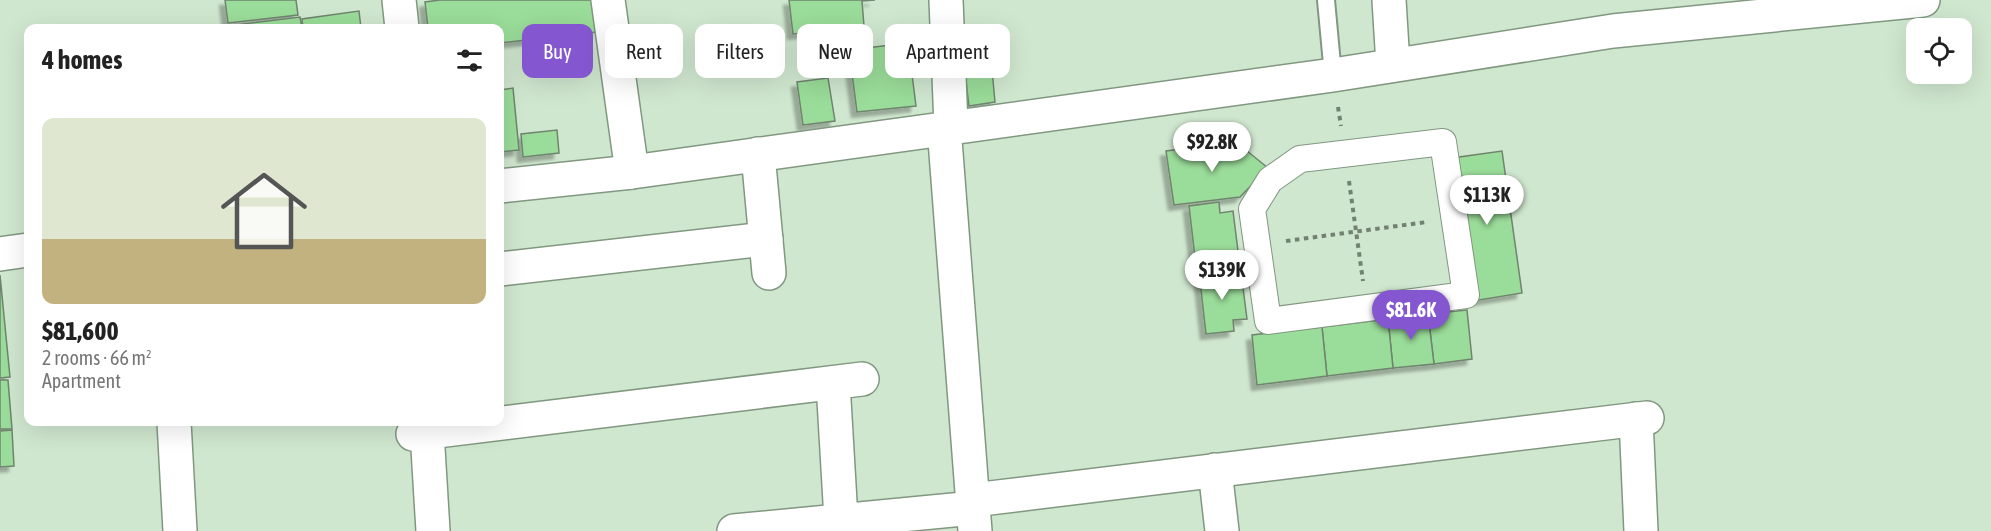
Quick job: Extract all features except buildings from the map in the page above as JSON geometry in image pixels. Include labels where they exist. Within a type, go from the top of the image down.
[{"type":"street","points":[[399,0],[402,24]]},
{"type":"street","points":[[608,0],[632,172]]},
{"type":"street","points":[[946,0],[947,127],[974,513]]},
{"type":"street","points":[[1389,0],[1393,65]]},
{"type":"street","points":[[504,186],[632,172],[1333,75],[1613,31],[1923,0]]},
{"type":"street","points":[[1443,142],[1454,218],[1466,295],[1268,321],[1252,210],[1270,180],[1300,159],[1443,142]]},
{"type":"street","points":[[758,154],[769,273]]},
{"type":"street","points":[[504,269],[766,239]]},
{"type":"street","points":[[0,254],[24,250]]},
{"type":"street","points":[[504,423],[847,381],[829,524]]},
{"type":"street","points":[[734,531],[974,513],[1215,470],[1642,419],[1641,531]]},
{"type":"street","points":[[174,426],[180,531]]},
{"type":"street","points":[[433,531],[420,433],[477,426]]},
{"type":"street","points":[[1215,470],[1222,531]]},
{"type":"lane","points":[[1326,0],[1333,75]]},
{"type":"path","points":[[1333,75],[1367,308]]},
{"type":"path","points":[[1257,245],[1454,218]]}]
